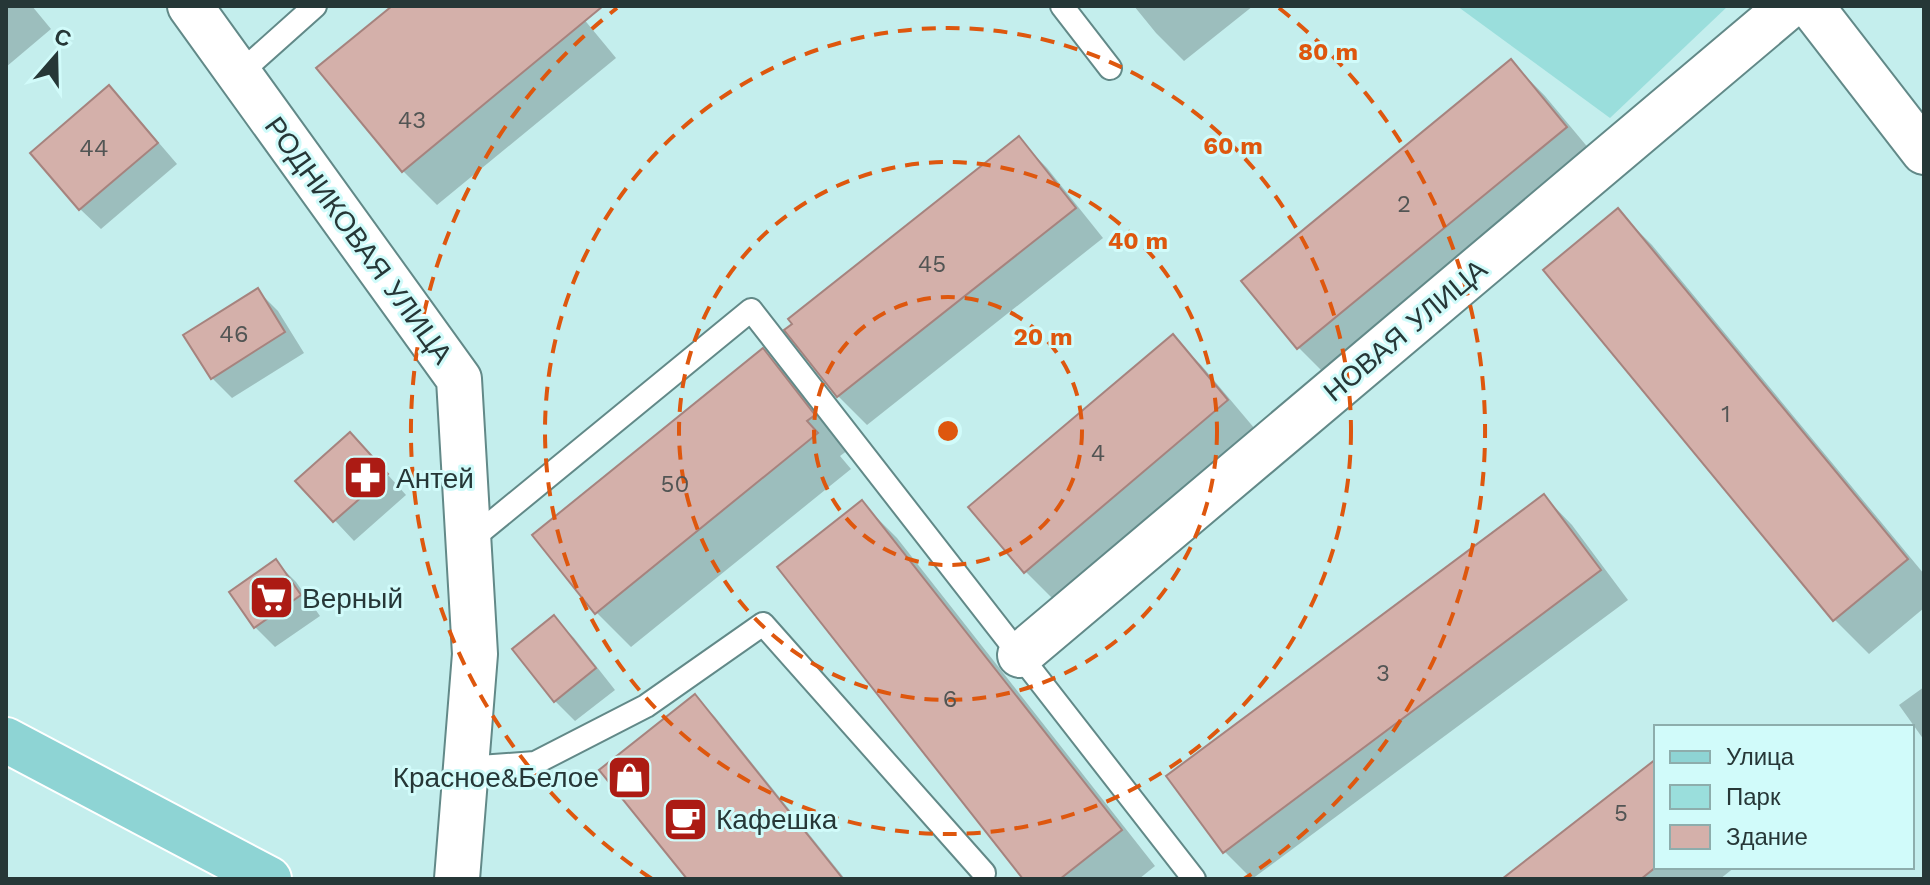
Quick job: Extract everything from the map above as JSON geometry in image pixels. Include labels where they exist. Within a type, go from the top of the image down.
[{"type":"main road","points":[[6,740],[269,879]]},
{"type":"street","name":"НОВАЯ УЛИЦА","points":[[1020,655],[1789,6]]},
{"type":"street","points":[[1811,6],[1921,142]]},
{"type":"street","name":"РОДНИКОВАЯ УЛИЦА","points":[[205,14],[239,74],[459,379],[475,654],[457,879]]},
{"type":"lane","points":[[239,74],[315,6]]},
{"type":"lane","points":[[1062,6],[1110,68]]},
{"type":"lane","points":[[468,542],[751,310],[1194,879]]},
{"type":"lane","points":[[466,768],[535,763],[646,706],[763,624],[984,873]]},
{"type":"green space","points":[[1457,6],[1728,6],[1610,118]]},
{"type":"building","points":[[392,6],[603,6],[402,172],[316,68]]},
{"type":"building","points":[[1511,59],[1567,127],[1297,349],[1241,281]]},
{"type":"building","points":[[109,85],[158,143],[79,210],[30,153]]},
{"type":"building","points":[[1019,136],[1076,208],[837,397],[784,330],[792,324],[788,319]]},
{"type":"building","points":[[1618,208],[1908,559],[1833,621],[1543,270]]},
{"type":"building","points":[[258,288],[285,332],[211,379],[183,335]]},
{"type":"building","points":[[1173,334],[1228,400],[1024,573],[968,507]]},
{"type":"building","points":[[763,348],[815,415],[807,421],[818,433],[595,614],[532,535]]},
{"type":"building","points":[[350,432],[388,474],[333,522],[295,481]]},
{"type":"building","points":[[1544,494],[1601,570],[1223,853],[1166,776]]},
{"type":"building","points":[[862,500],[1122,830],[1060,879],[1023,879],[777,567]]},
{"type":"building","points":[[276,559],[301,595],[254,628],[229,592]]},
{"type":"building","points":[[554,615],[596,668],[554,702],[512,649]]},
{"type":"building","points":[[695,694],[843,879],[687,879],[599,770]]},
{"type":"building","points":[[1654,761],[1654,869],[1641,879],[1502,879]]},
{"type":"place","name":"Антей","points":[[365,478]]},
{"type":"place","name":"Верный","points":[[271,598]]},
{"type":"place","name":"Красное&Белое","points":[[630,777]]},
{"type":"place","name":"Кафешка","points":[[685,819]]}]
